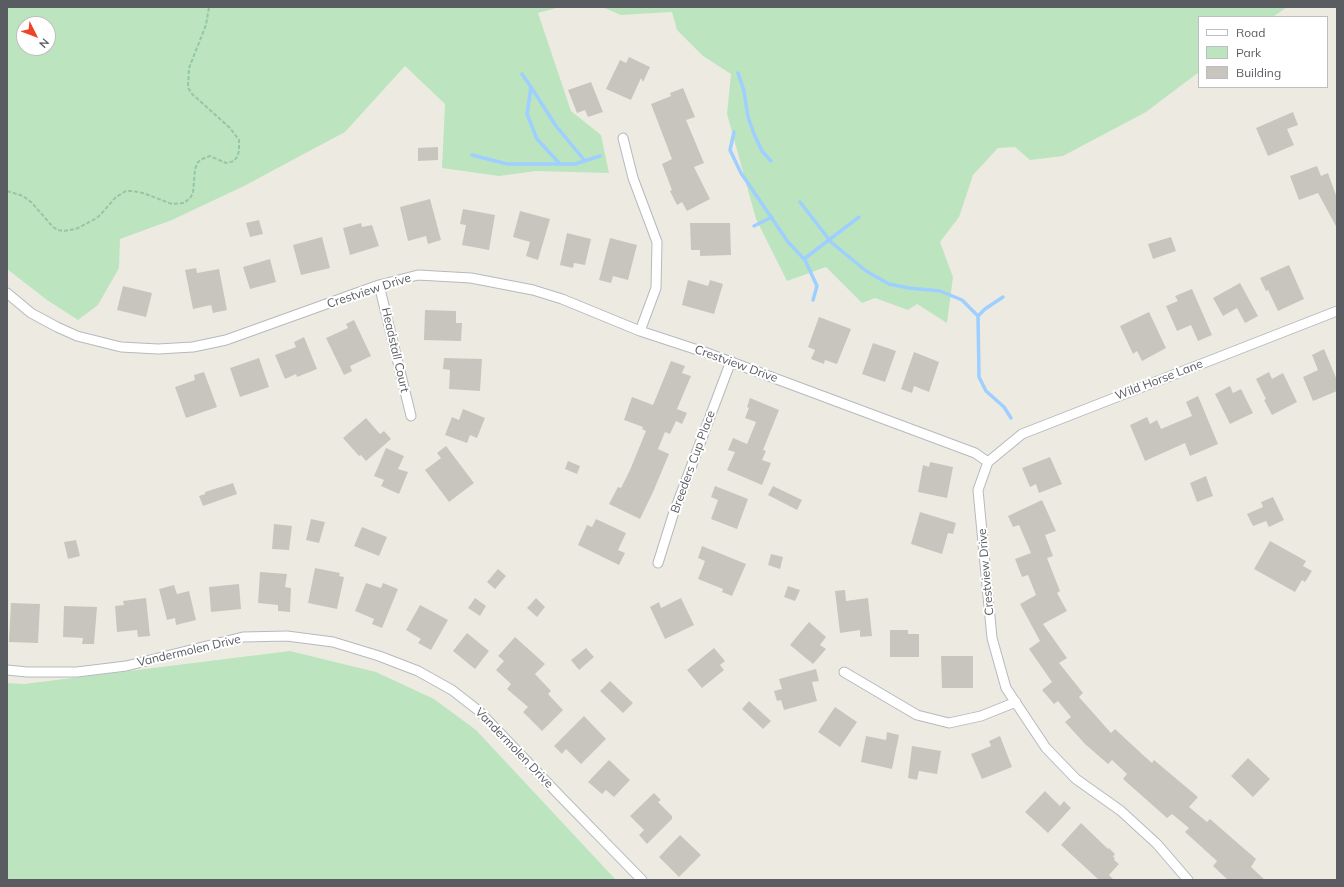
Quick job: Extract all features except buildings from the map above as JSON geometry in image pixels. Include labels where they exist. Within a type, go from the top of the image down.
[{"type":"street","points":[[624,138],[633,178],[657,242],[656,288],[640,331]]},
{"type":"street","name":"Crestview Drive","points":[[7,293],[31,313],[57,328],[77,336],[120,347],[158,349],[193,347],[226,340],[379,285],[418,275],[471,278],[533,290],[562,300],[640,331],[730,361],[975,453],[988,462],[978,490],[992,638],[1006,688],[1046,748],[1076,779],[1121,811],[1157,844],[1188,880]]},
{"type":"street","name":"Headstall Court","points":[[379,285],[411,416]]},
{"type":"street","name":"Wild Horse Lane","points":[[988,462],[1022,434],[1337,311]]},
{"type":"street","name":"Breeders Cup Place","points":[[658,563],[673,516],[730,361]]},
{"type":"street","name":"Vandermolen Drive","points":[[7,670],[27,672],[77,672],[126,666],[243,637],[287,636],[333,642],[379,656],[418,671],[452,690],[479,710],[642,880]]},
{"type":"street","points":[[844,672],[917,715],[949,723],[981,716],[1016,702]]},
{"type":"path","points":[[7,191],[23,196],[31,202],[53,227],[64,231],[76,229],[97,218],[116,197],[126,191],[144,193],[172,204],[184,203],[193,193],[195,169],[198,162],[210,156],[226,163],[234,161],[238,157],[239,140],[230,128],[191,93],[188,87],[187,79],[189,68],[206,25],[209,7]]},
{"type":"green space","points":[[7,7],[560,7],[538,13],[571,111],[601,135],[609,173],[536,171],[499,176],[442,168],[445,104],[405,66],[345,132],[244,186],[172,220],[120,239],[119,268],[98,305],[78,320],[47,300],[7,269]]},
{"type":"green space","points":[[602,7],[1287,7],[1274,16],[1198,16],[1198,73],[1146,112],[1063,156],[1030,160],[1015,147],[998,148],[973,175],[959,217],[940,242],[953,277],[947,323],[917,304],[908,310],[875,298],[862,303],[826,267],[787,281],[756,219],[727,114],[731,74],[703,56],[677,30],[672,12],[621,15]]},
{"type":"green space","points":[[290,651],[376,672],[434,699],[476,730],[616,880],[7,880],[7,683],[24,684]]},
{"type":"waterway","points":[[738,73],[744,91],[748,117],[754,134],[762,151],[771,161]]},
{"type":"waterway","points":[[522,74],[531,87],[527,114],[537,139],[560,164],[575,164],[600,156]]},
{"type":"waterway","points":[[531,87],[556,126],[585,161]]},
{"type":"waterway","points":[[734,132],[730,150],[741,173],[788,242],[805,260],[817,286],[813,300]]},
{"type":"waterway","points":[[472,155],[507,164],[560,164]]},
{"type":"waterway","points":[[800,202],[831,242],[866,271],[889,284],[909,288],[940,291],[962,300],[978,316],[979,377],[986,391],[1004,407],[1011,418]]},
{"type":"waterway","points":[[754,226],[772,217]]},
{"type":"waterway","points":[[804,259],[859,217]]},
{"type":"waterway","points":[[978,316],[985,309],[1003,297]]}]
